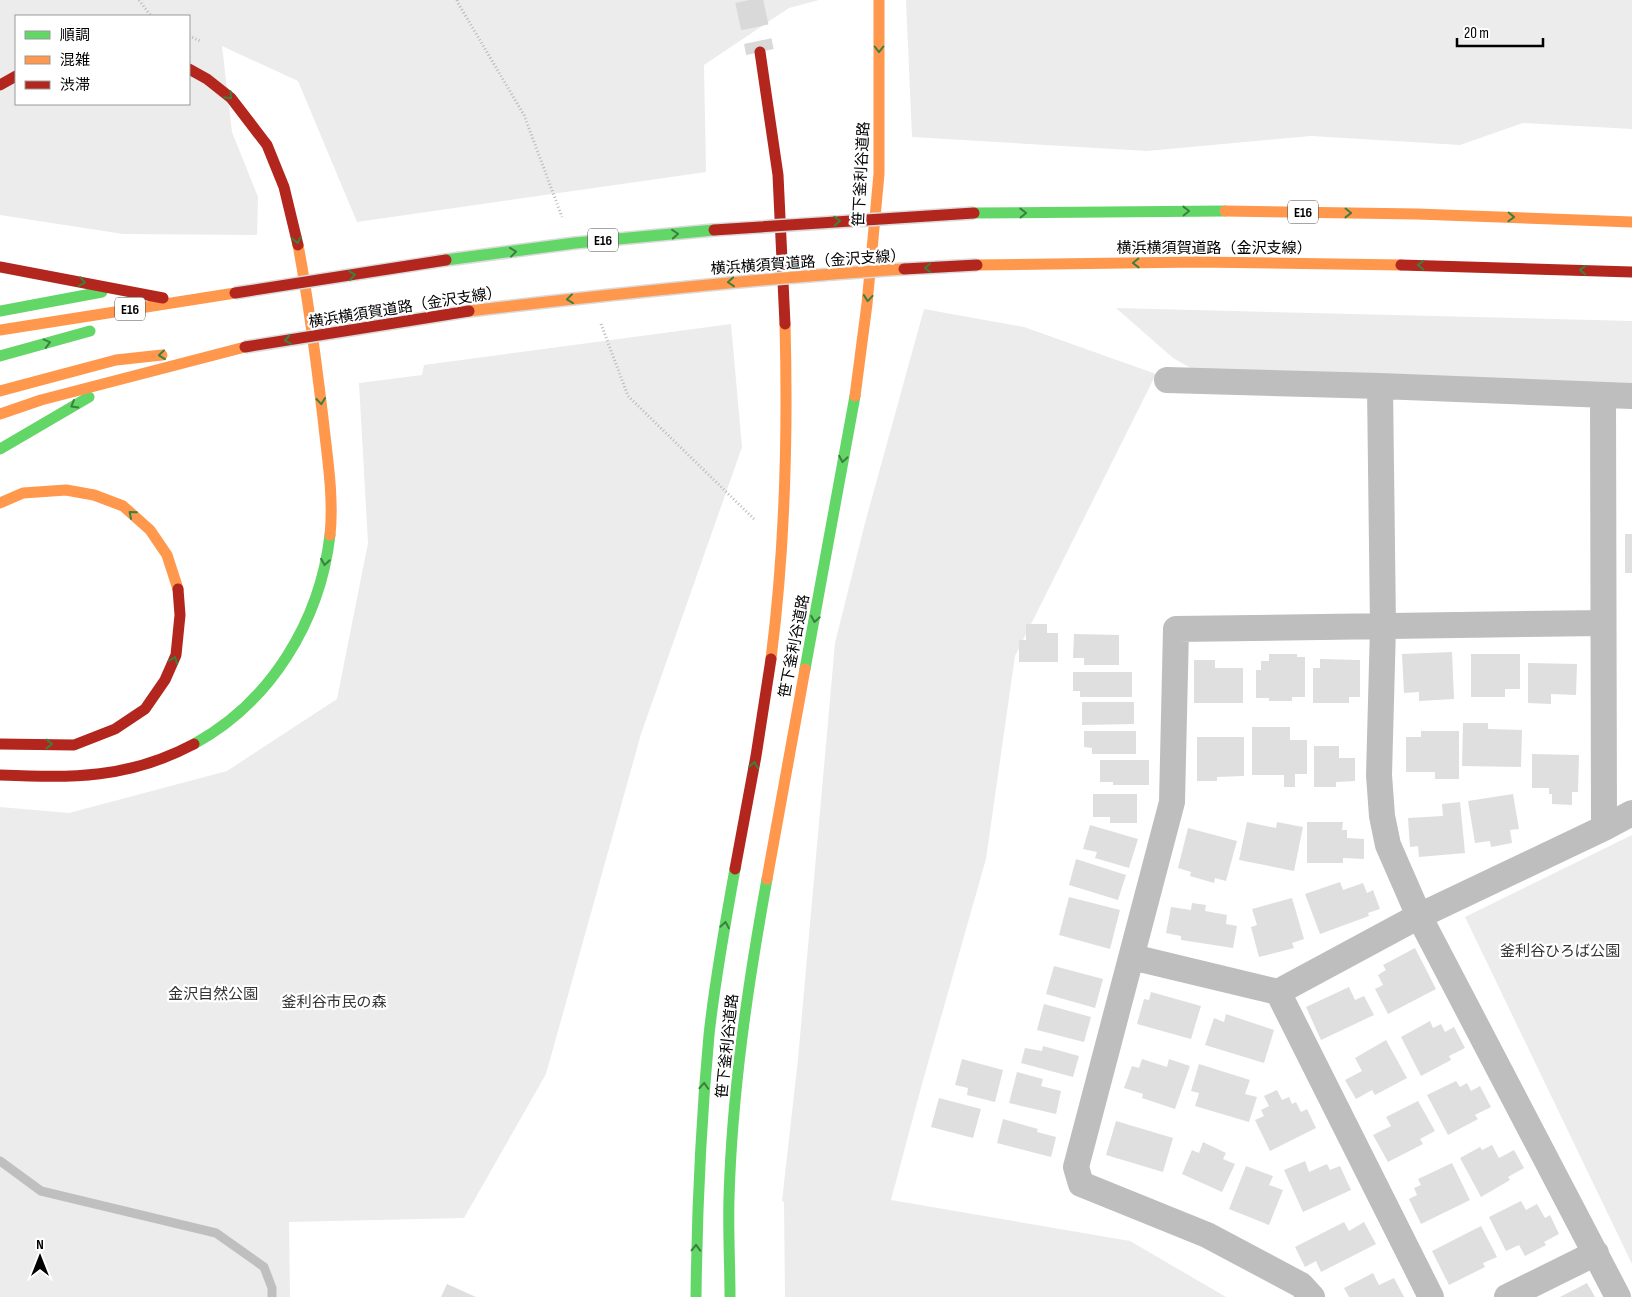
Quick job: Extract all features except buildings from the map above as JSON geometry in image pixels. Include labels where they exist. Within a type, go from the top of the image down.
[{"type":"main road","name":"笹下釜利谷道路","points":[[730,1297],[729,1188],[737,1080],[752,954],[855,397],[867,304],[879,174],[879,0]]},
{"type":"main road","name":"笹下釜利谷道路","points":[[696,1297],[697,1197],[704,1078],[721,947],[763,719],[773,640],[787,434],[786,314],[777,166],[760,52]]},
{"type":"main road","points":[[0,775],[76,775],[118,772],[144,765],[212,733],[245,708],[282,665],[311,612],[322,583],[330,533],[330,480],[318,368],[299,248],[285,189],[268,146],[242,110],[225,91],[190,68]]},
{"type":"main road","points":[[0,85],[15,77]]},
{"type":"main road","name":"E16","points":[[0,332],[24,326],[434,262],[623,238],[794,224],[974,213],[1203,211],[1417,214],[1632,222]]},
{"type":"main road","name":"横浜横須賀道路（金沢支線）","points":[[0,414],[41,400],[245,347],[449,313],[804,275],[977,265],[1197,262],[1416,265],[1632,272]]},
{"type":"main road","points":[[0,267],[181,301]]},
{"type":"main road","points":[[10,282],[48,275]]},
{"type":"main road","points":[[0,310],[116,289]]},
{"type":"main road","points":[[125,322],[221,296]]},
{"type":"main road","points":[[0,356],[106,327]]},
{"type":"main road","points":[[0,391],[116,360],[245,347]]},
{"type":"main road","points":[[0,449],[116,381]]},
{"type":"main road","points":[[0,444],[13,441]]},
{"type":"main road","points":[[0,503],[23,493],[66,490],[94,495],[123,506],[150,530],[167,555],[178,586],[180,615],[176,656],[165,680],[145,709],[115,729],[74,745],[0,744]]},
{"type":"street","points":[[1167,380],[1632,396]]},
{"type":"street","points":[[1380,386],[1383,627],[1379,775],[1382,816],[1388,845],[1419,916],[1618,1297]]},
{"type":"street","points":[[1603,395],[1604,828]]},
{"type":"street","points":[[1312,1297],[1301,1285],[1207,1235],[1081,1184],[1076,1167],[1172,802],[1176,629],[1603,623]]},
{"type":"street","points":[[1132,957],[1278,992],[1419,916],[1632,814]]},
{"type":"street","points":[[1278,992],[1431,1297]]},
{"type":"street","points":[[1507,1297],[1596,1253]]},
{"type":"path","points":[[139,0],[150,15]]},
{"type":"path","points":[[190,37],[206,45]]},
{"type":"green space","points":[[0,0],[819,0],[789,8],[704,65],[706,172],[357,222],[298,81],[222,46],[232,132],[258,197],[257,235],[123,234],[0,215]]},
{"type":"green space","points":[[906,0],[1632,0],[1632,129],[1523,123],[1460,145],[1311,136],[1147,151],[912,137]]},
{"type":"green space","points":[[1116,308],[1632,321],[1632,389],[1206,377],[1173,358]]},
{"type":"green space","points":[[924,309],[1024,327],[1156,374],[1015,656],[986,859],[891,1200],[1130,1241],[1226,1297],[785,1297],[784,1202],[782,1201],[798,1059],[835,643],[865,523]]},
{"type":"green space","name":"釜利谷市民の森","points":[[731,324],[742,447],[641,734],[546,1074],[464,1218],[289,1222],[290,1297],[0,1297],[0,807],[69,813],[227,771],[337,699],[368,543],[359,383],[422,375],[424,365]]},
{"type":"green space","name":"釜利谷ひろば公園","points":[[1632,835],[1632,1264],[1465,917]]},
{"type":"waterway","points":[[0,1161],[41,1191],[216,1233],[264,1267],[272,1288],[272,1297]]},
{"type":"tunnel","points":[[749,0],[760,52]]},
{"type":"traffic: fast","points":[[974,213],[1225,211]]},
{"type":"traffic: fast","points":[[446,260],[575,243],[714,230]]},
{"type":"traffic: fast","points":[[0,311],[102,292]]},
{"type":"traffic: fast","points":[[0,356],[90,331]]},
{"type":"traffic: fast","points":[[805,669],[855,396]]},
{"type":"traffic: fast","points":[[0,449],[89,397]]},
{"type":"traffic: fast","points":[[194,744],[222,726],[246,706],[268,682],[287,656],[303,628],[315,598],[324,567],[330,535]]},
{"type":"traffic: fast","points":[[696,1297],[700,1166],[709,1035],[717,972],[735,869]]},
{"type":"traffic: fast","points":[[730,1297],[729,1210],[737,1078],[753,958],[767,879]]},
{"type":"traffic: slow","points":[[855,396],[867,304],[879,174],[879,0]]},
{"type":"traffic: slow","points":[[1225,211],[1417,214],[1632,222]]},
{"type":"traffic: slow","points":[[298,245],[312,331],[328,462],[331,491],[330,535]]},
{"type":"traffic: slow","points":[[977,265],[1197,262],[1401,265]]},
{"type":"traffic: slow","points":[[469,311],[686,287],[904,269]]},
{"type":"traffic: slow","points":[[0,330],[235,293]]},
{"type":"traffic: slow","points":[[771,659],[780,576],[784,492],[785,324]]},
{"type":"traffic: slow","points":[[0,414],[41,400],[245,347]]},
{"type":"traffic: slow","points":[[0,391],[116,360],[162,355]]},
{"type":"traffic: slow","points":[[0,503],[23,493],[66,490],[94,495],[123,506],[150,530],[167,555],[178,589]]},
{"type":"traffic: slow","points":[[767,879],[805,669]]},
{"type":"traffic: jam","points":[[760,52],[778,175],[785,324]]},
{"type":"traffic: jam","points":[[190,70],[207,79],[231,98],[267,145],[284,187],[298,245]]},
{"type":"traffic: jam","points":[[0,85],[15,77]]},
{"type":"traffic: jam","points":[[714,230],[974,213]]},
{"type":"traffic: jam","points":[[235,293],[446,260]]},
{"type":"traffic: jam","points":[[904,269],[977,265]]},
{"type":"traffic: jam","points":[[1401,265],[1632,272]]},
{"type":"traffic: jam","points":[[0,267],[163,298]]},
{"type":"traffic: jam","points":[[245,347],[469,311]]},
{"type":"traffic: jam","points":[[0,744],[74,745],[115,729],[145,709],[165,680],[176,655],[180,615],[178,589]]},
{"type":"traffic: jam","points":[[735,869],[756,756],[771,659]]},
{"type":"traffic: jam","points":[[0,775],[76,776],[100,774],[146,764],[170,756],[194,744]]},
{"type":"park label","name":"金沢自然公園","points":[[213,994]]}]
